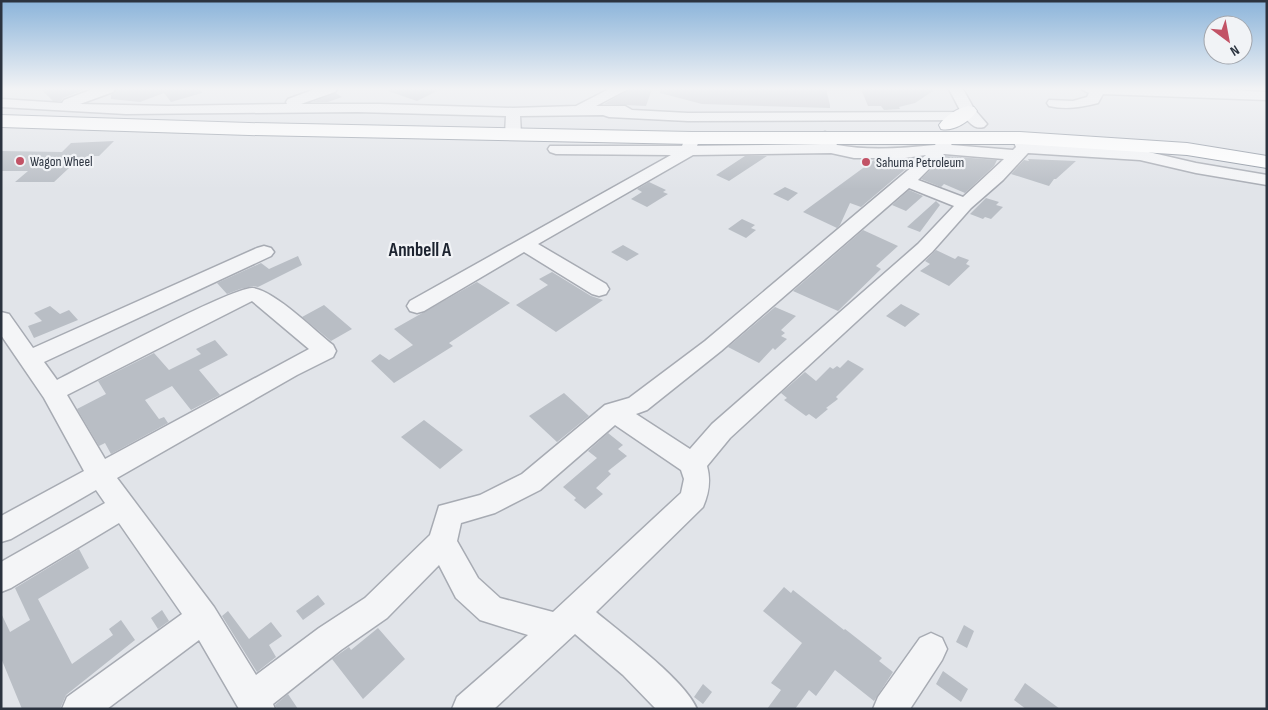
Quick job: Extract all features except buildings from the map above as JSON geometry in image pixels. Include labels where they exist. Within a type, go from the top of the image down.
[{"type":"highway","points":[[17,122],[249,129],[604,135],[925,122]]},
{"type":"highway","points":[[628,135],[690,144],[793,137],[952,122]]},
{"type":"highway","points":[[793,137],[828,143],[957,122]]},
{"type":"highway","points":[[966,122],[1021,147],[1152,146],[1187,143],[1267,147]]},
{"type":"highway","points":[[975,122],[1069,132],[1152,146]]},
{"type":"highway","points":[[988,122],[1112,128],[1267,162]]},
{"type":"street","points":[[176,127],[181,122]]},
{"type":"street","points":[[249,129],[257,122]]},
{"type":"street","points":[[403,122],[409,132]]},
{"type":"street","points":[[513,122],[513,134]]},
{"type":"street","points":[[604,135],[606,122]]},
{"type":"street","points":[[1,319],[53,392],[100,474],[203,618],[255,704],[330,639],[376,608],[442,542],[449,514],[486,505],[531,482],[614,412],[638,404],[713,346],[930,161],[963,122]]},
{"type":"street","points":[[556,149],[690,144],[828,143]]},
{"type":"street","points":[[417,306],[626,188],[690,144]]},
{"type":"street","points":[[693,464],[721,431],[924,248],[966,204],[997,176],[1021,147],[1140,155],[1267,180]]},
{"type":"street","points":[[906,181],[966,204]]},
{"type":"street","points":[[525,244],[599,289]]},
{"type":"street","points":[[28,359],[264,252]]},
{"type":"street","points":[[1,530],[289,369],[325,351],[260,296],[252,294],[229,303],[53,392]]},
{"type":"street","points":[[469,709],[566,621],[693,499],[697,479],[693,464],[614,412]]},
{"type":"street","points":[[1,578],[123,507]]},
{"type":"street","points":[[442,542],[467,588],[491,610],[566,621],[634,664],[680,709]]},
{"type":"street","points":[[79,709],[203,618]]},
{"type":"street","points":[[890,709],[931,649]]},
{"type":"place","name":"Wagon Wheel","points":[[20,161]]},
{"type":"place","name":"Sahuma Petroleum","points":[[866,162]]},
{"type":"district","name":"Annbell A","points":[[420,250]]}]
